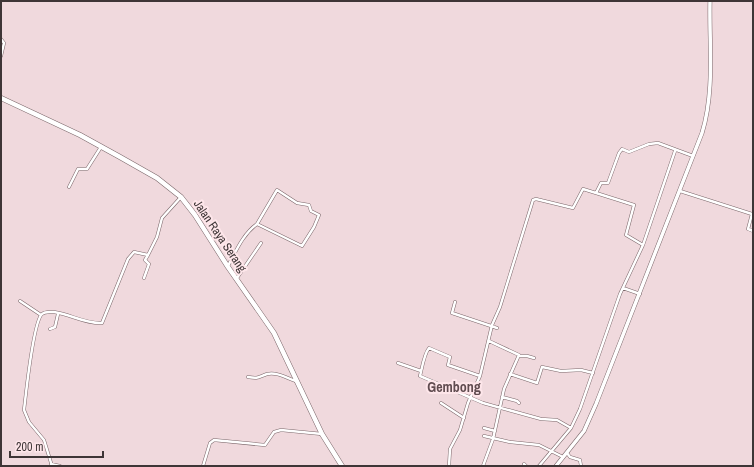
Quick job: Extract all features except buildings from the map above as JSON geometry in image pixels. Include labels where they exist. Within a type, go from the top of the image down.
[{"type":"highway","name":"Jalan Raya Serang","points":[[1,98],[101,146],[157,178],[181,197],[195,215],[236,279],[274,333],[322,434],[342,466]]},
{"type":"street","points":[[556,466],[578,440],[589,421],[702,133],[707,113],[710,68],[710,1]]},
{"type":"street","points":[[1,39],[4,43],[4,47],[1,56]]},
{"type":"street","points":[[596,193],[601,183],[608,183],[619,152],[622,149],[629,152],[653,143],[662,144],[687,155],[693,156]]},
{"type":"street","points":[[69,187],[78,169],[88,169],[101,146]]},
{"type":"street","points":[[539,466],[571,428],[580,409],[643,245],[677,151]]},
{"type":"street","points":[[449,466],[450,448],[464,418],[470,398],[480,376],[492,325],[500,307],[533,200],[536,199],[572,208],[583,188],[634,205],[626,235],[643,245]]},
{"type":"street","points":[[228,267],[245,235],[257,224],[276,190],[298,203],[309,205],[311,210],[319,215],[302,246],[257,224]]},
{"type":"street","points":[[680,191],[753,214],[748,229],[753,231]]},
{"type":"street","points":[[144,278],[149,264],[144,260],[157,237],[162,218],[181,197]]},
{"type":"street","points":[[236,279],[261,243]]},
{"type":"street","points":[[60,466],[51,465],[44,440],[29,422],[24,410],[36,328],[41,315],[44,312],[94,323],[102,323],[128,259],[134,252],[148,255]]},
{"type":"street","points":[[625,289],[640,294]]},
{"type":"street","points":[[20,301],[41,315]]},
{"type":"street","points":[[455,302],[452,313],[492,325],[497,328]]},
{"type":"street","points":[[50,329],[55,328],[58,314]]},
{"type":"street","points":[[489,341],[517,353],[519,356],[534,358]]},
{"type":"street","points":[[480,376],[448,365],[450,357],[429,348],[424,356],[421,378],[470,398],[541,418],[557,420],[571,428]]},
{"type":"street","points":[[483,466],[493,439],[502,397],[510,374],[519,356]]},
{"type":"street","points":[[398,363],[422,371]]},
{"type":"street","points":[[510,374],[537,383],[542,367],[561,371],[581,370],[593,373]]},
{"type":"street","points":[[248,377],[260,379],[268,374],[279,374],[298,382]]},
{"type":"street","points":[[502,397],[517,401],[519,403]]},
{"type":"street","points":[[441,404],[464,418]]},
{"type":"street","points":[[484,428],[495,431]]},
{"type":"street","points":[[203,466],[210,443],[214,440],[265,445],[274,432],[280,430],[322,434]]},
{"type":"street","points":[[484,436],[493,439],[539,445],[564,458]]},
{"type":"street","points":[[567,453],[570,457],[580,460],[581,466]]},
{"type":"district","name":"Gembong","points":[[454,387]]}]
